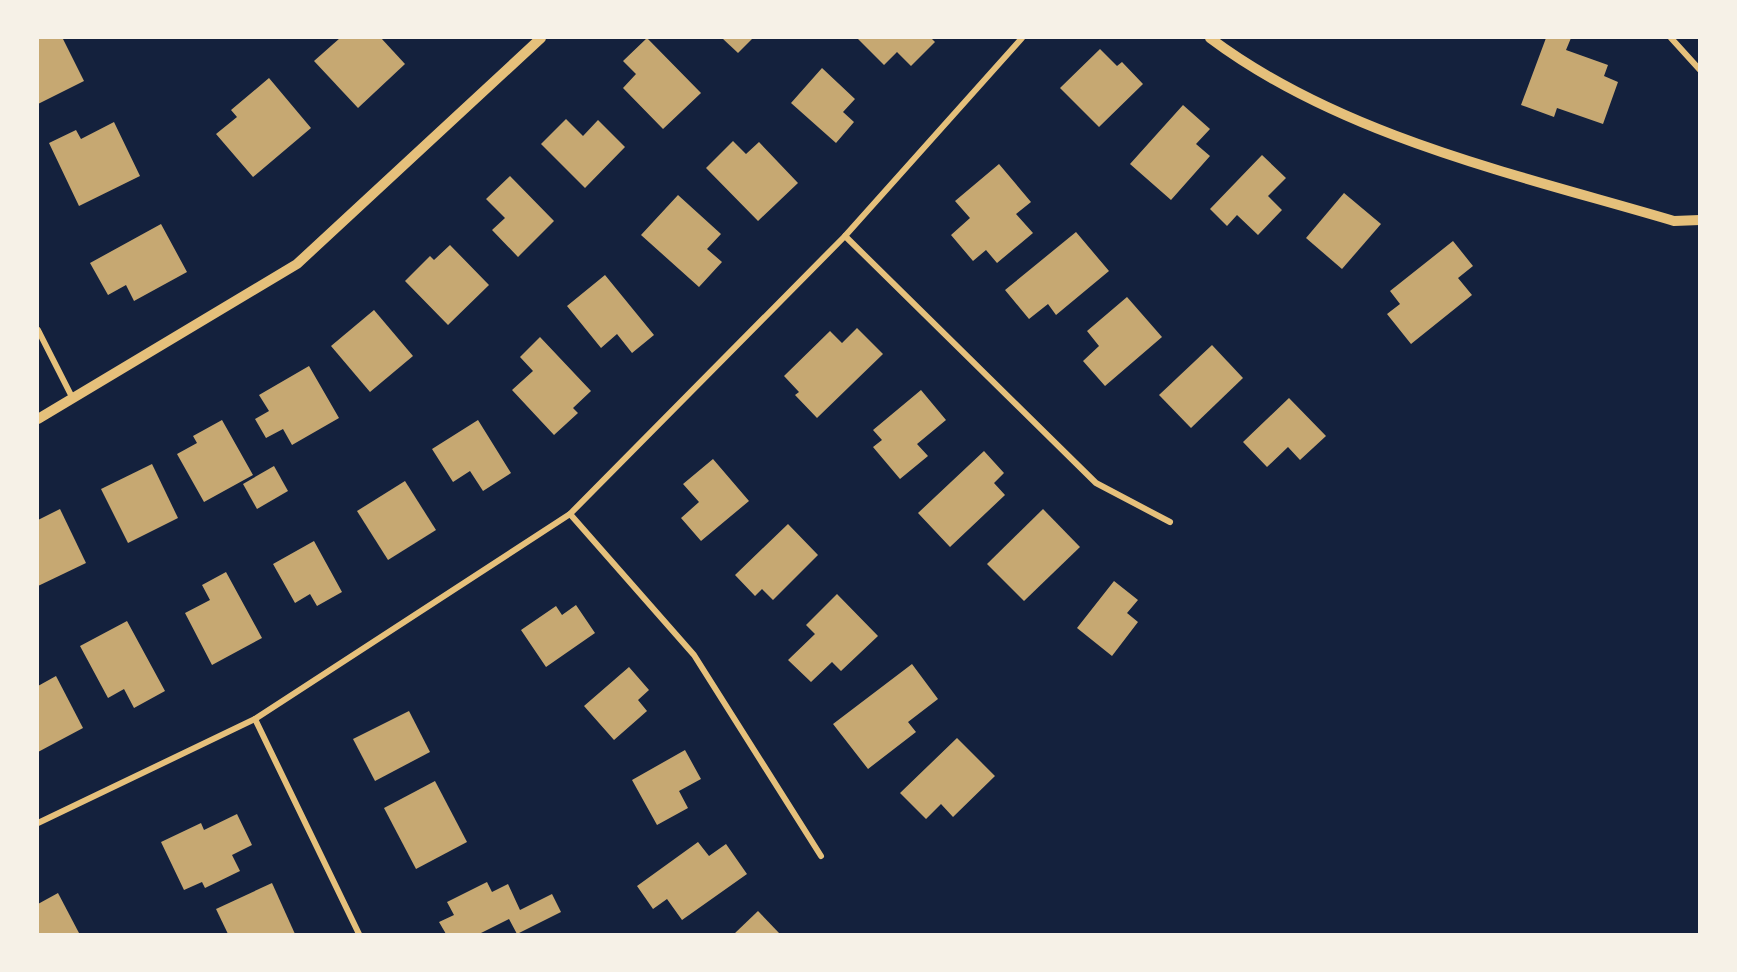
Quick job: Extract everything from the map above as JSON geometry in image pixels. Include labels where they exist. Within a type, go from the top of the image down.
[{"type":"street","points":[[38,419],[74,400],[297,264],[541,38]]},
{"type":"street","points":[[38,823],[255,719],[570,514],[845,236],[1022,38]]},
{"type":"street","points":[[1210,38],[1310,99],[1421,146],[1674,221],[1700,220]]},
{"type":"street","points":[[1671,38],[1700,70]]},
{"type":"street","points":[[845,236],[1096,483],[1170,522]]},
{"type":"street","points":[[38,330],[74,400]]},
{"type":"street","points":[[570,514],[694,655],[822,856]]},
{"type":"street","points":[[255,719],[359,934]]},
{"type":"building","points":[[38,38],[67,38],[63,39],[84,81],[38,104]]},
{"type":"building","points":[[340,38],[381,38],[405,64],[358,108],[314,61]]},
{"type":"building","points":[[647,38],[701,93],[663,129],[623,88],[636,74],[623,61]]},
{"type":"building","points":[[722,38],[753,38],[738,53]]},
{"type":"building","points":[[857,38],[931,38],[935,42],[911,66],[897,52],[884,65]]},
{"type":"building","points":[[1546,38],[1571,38],[1566,50],[1608,65],[1604,76],[1618,82],[1603,124],[1557,108],[1554,117],[1521,105]]},
{"type":"building","points":[[1100,49],[1117,66],[1122,62],[1143,84],[1099,127],[1060,88]]},
{"type":"building","points":[[822,68],[855,99],[843,112],[854,122],[836,143],[791,103]]},
{"type":"building","points":[[269,78],[311,128],[253,177],[216,134],[237,117],[231,110]]},
{"type":"building","points":[[1183,105],[1210,129],[1196,144],[1210,156],[1171,200],[1130,164]]},
{"type":"building","points":[[566,119],[583,136],[598,120],[625,147],[585,188],[541,144]]},
{"type":"building","points":[[114,122],[140,176],[79,206],[49,143],[76,130],[81,139]]},
{"type":"building","points":[[733,141],[746,154],[759,142],[798,183],[758,221],[706,168]]},
{"type":"building","points":[[1262,155],[1286,178],[1268,196],[1282,210],[1258,235],[1237,215],[1227,226],[1210,209]]},
{"type":"building","points":[[999,164],[1031,202],[1016,214],[1033,233],[997,263],[986,250],[973,261],[951,235],[970,218],[955,201]]},
{"type":"building","points":[[510,176],[554,221],[518,257],[492,230],[505,218],[486,199]]},
{"type":"building","points":[[1344,193],[1381,224],[1342,269],[1306,238]]},
{"type":"building","points":[[678,195],[721,234],[707,249],[722,262],[699,287],[641,235]]},
{"type":"building","points":[[161,224],[187,272],[134,301],[126,285],[108,295],[90,263]]},
{"type":"building","points":[[1076,232],[1109,271],[1056,315],[1048,304],[1029,319],[1005,290]]},
{"type":"building","points":[[1453,241],[1473,266],[1458,278],[1472,295],[1411,344],[1387,314],[1400,304],[1390,291]]},
{"type":"building","points":[[450,245],[489,285],[448,325],[405,281],[430,256],[434,260]]},
{"type":"building","points":[[605,275],[654,335],[632,353],[617,334],[601,348],[567,306]]},
{"type":"building","points":[[1127,297],[1162,337],[1105,386],[1083,361],[1099,346],[1087,331]]},
{"type":"building","points":[[374,310],[413,356],[370,392],[331,346]]},
{"type":"building","points":[[857,328],[883,354],[817,418],[795,395],[799,392],[784,376],[830,331],[842,343]]},
{"type":"building","points":[[540,337],[591,391],[573,408],[578,413],[554,435],[512,390],[533,371],[520,357]]},
{"type":"building","points":[[1212,345],[1243,378],[1191,428],[1159,395]]},
{"type":"building","points":[[309,366],[339,418],[292,445],[283,429],[266,438],[255,419],[269,411],[259,395]]},
{"type":"building","points":[[921,390],[946,420],[917,444],[928,456],[900,479],[873,447],[882,440],[873,430]]},
{"type":"building","points":[[1289,398],[1326,436],[1300,460],[1288,447],[1267,467],[1243,442]]},
{"type":"building","points":[[222,420],[253,475],[204,502],[177,454],[197,443],[193,436]]},
{"type":"building","points":[[478,420],[511,473],[483,491],[470,471],[453,482],[432,449]]},
{"type":"building","points":[[984,451],[1004,473],[994,483],[1005,495],[950,547],[918,513]]},
{"type":"building","points":[[713,459],[749,501],[701,541],[681,518],[699,502],[683,484]]},
{"type":"building","points":[[152,464],[178,518],[128,543],[101,489]]},
{"type":"building","points":[[274,466],[288,491],[257,509],[243,484]]},
{"type":"building","points":[[405,481],[436,530],[388,560],[357,511]]},
{"type":"building","points":[[60,509],[86,563],[38,586],[38,520]]},
{"type":"building","points":[[1043,509],[1080,547],[1024,601],[987,564]]},
{"type":"building","points":[[788,524],[818,555],[773,600],[762,589],[755,596],[735,575]]},
{"type":"building","points":[[314,541],[342,592],[317,606],[310,594],[295,603],[273,564]]},
{"type":"building","points":[[226,572],[262,638],[212,665],[185,613],[210,600],[202,585]]},
{"type":"building","points":[[1114,581],[1138,600],[1127,613],[1138,622],[1112,656],[1077,628]]},
{"type":"building","points":[[837,594],[878,636],[841,671],[832,662],[811,682],[788,660],[815,634],[806,625]]},
{"type":"building","points":[[576,605],[595,633],[546,667],[521,630],[556,606],[562,615]]},
{"type":"building","points":[[127,621],[165,691],[134,708],[124,689],[108,698],[80,646]]},
{"type":"building","points":[[912,664],[938,699],[908,722],[916,732],[868,769],[833,724]]},
{"type":"building","points":[[629,667],[649,690],[638,700],[647,711],[614,740],[584,706]]},
{"type":"building","points":[[56,676],[83,728],[38,752],[38,686]]},
{"type":"building","points":[[409,711],[430,752],[375,781],[353,739]]},
{"type":"building","points":[[957,738],[995,776],[953,817],[941,804],[926,819],[900,793]]},
{"type":"building","points":[[685,750],[701,779],[679,791],[688,808],[657,825],[632,780]]},
{"type":"building","points":[[435,781],[467,842],[416,869],[384,808]]},
{"type":"building","points":[[237,814],[252,845],[232,855],[240,871],[205,888],[202,882],[184,890],[161,842],[201,823],[204,830]]},
{"type":"building","points":[[698,842],[709,856],[726,844],[747,874],[682,920],[667,899],[653,909],[637,886]]},
{"type":"building","points":[[487,882],[492,892],[508,884],[520,910],[552,894],[561,912],[517,934],[509,919],[479,934],[446,934],[439,922],[454,915],[447,902]]},
{"type":"building","points":[[272,883],[295,934],[228,934],[216,909]]},
{"type":"building","points":[[58,893],[79,933],[38,934],[38,904]]},
{"type":"building","points":[[758,911],[780,934],[734,934]]}]
